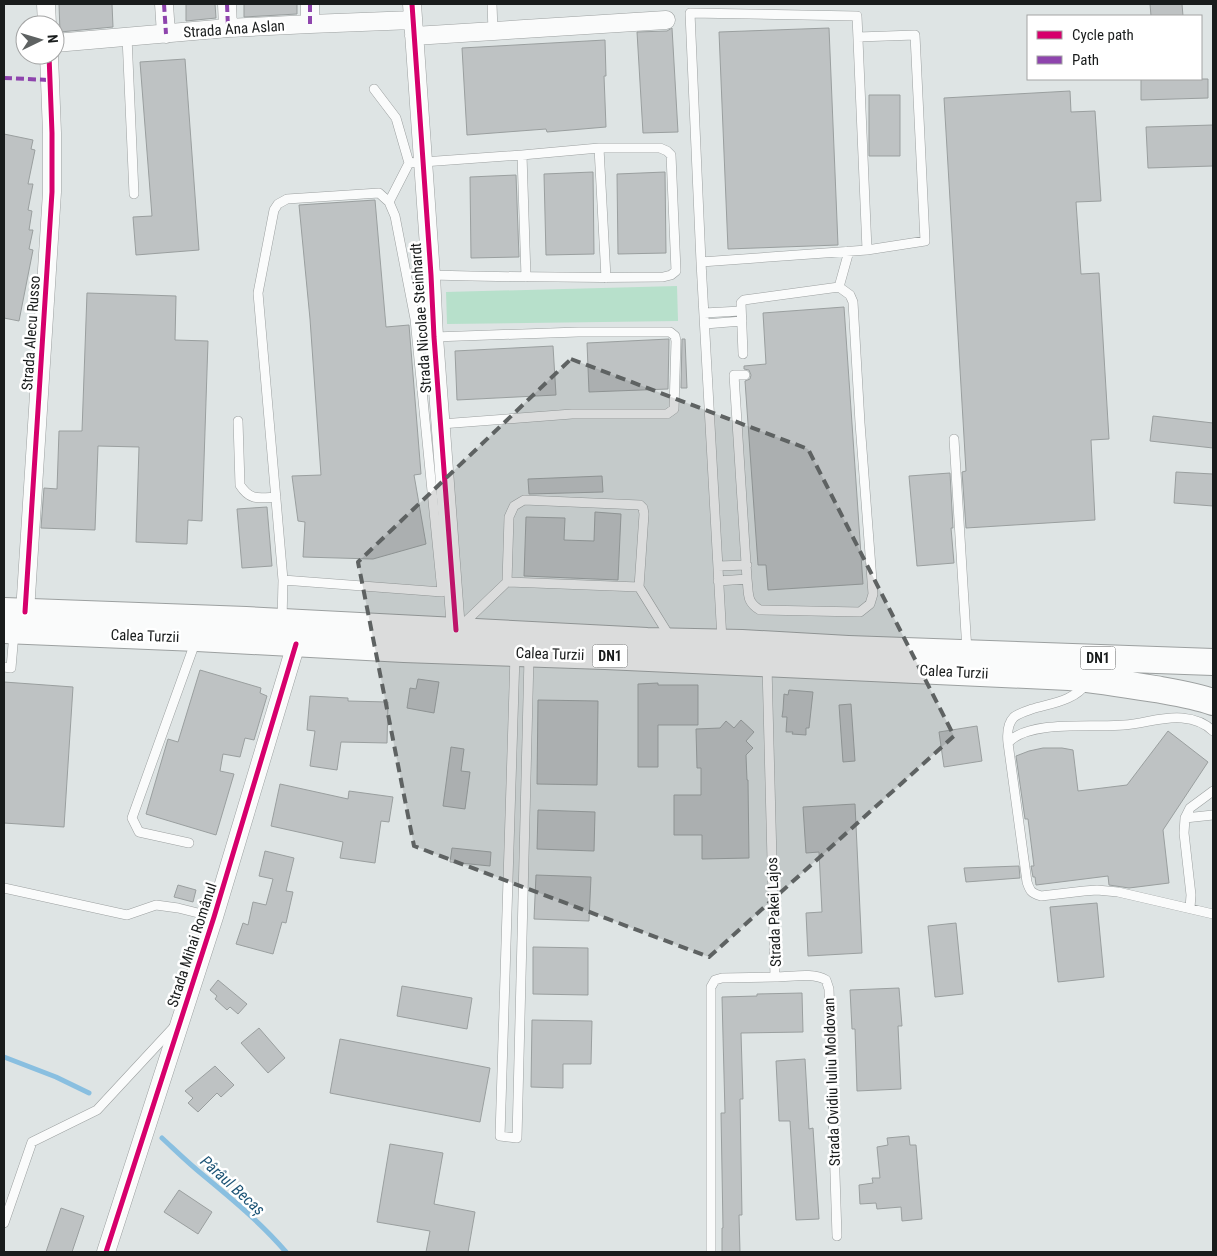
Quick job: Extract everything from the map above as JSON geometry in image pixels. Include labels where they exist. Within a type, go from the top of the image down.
[{"type":"main road","name":"Calea Turzii","points":[[12,621],[145,616],[848,649],[1213,662]]},
{"type":"main road","name":"Calea Turzii","points":[[12,621],[197,638],[296,644],[1090,679],[1175,693],[1213,702]]},
{"type":"street","points":[[164,4],[166,34]]},
{"type":"street","points":[[227,4],[228,28]]},
{"type":"street","points":[[310,4],[310,24]]},
{"type":"street","name":"Strada Ana Aslan","points":[[65,43],[228,28],[413,20],[493,31],[666,20]]},
{"type":"street","name":"Strada Nicolae Steinhardt","points":[[413,20],[416,162],[431,275],[456,630]]},
{"type":"street","name":"Strada Alecu Russo","points":[[12,621],[52,192],[52,133],[49,65]]},
{"type":"street","name":"Strada Mihai Românul","points":[[106,1252],[214,916],[296,644]]},
{"type":"lane","points":[[492,4],[493,31]]},
{"type":"lane","points":[[722,643],[701,262],[690,13],[857,16],[867,250]]},
{"type":"lane","points":[[701,262],[867,250],[925,241],[915,35],[858,37]]},
{"type":"lane","points":[[127,37],[134,194]]},
{"type":"lane","points":[[374,89],[396,118],[416,162]]},
{"type":"lane","points":[[416,162],[600,148],[660,148],[668,151],[671,155],[676,272],[671,275],[663,277],[606,278],[431,275]]},
{"type":"lane","points":[[600,148],[606,278]]},
{"type":"lane","points":[[522,155],[526,277]]},
{"type":"lane","points":[[389,202],[416,162]]},
{"type":"lane","points":[[282,622],[283,580],[258,293],[274,210],[278,204],[287,199],[379,193],[389,202],[395,216],[414,319],[442,592],[283,580]]},
{"type":"lane","points":[[840,287],[849,251]]},
{"type":"lane","points":[[743,354],[741,303],[744,300],[840,287],[850,295],[853,302],[856,423],[872,594],[870,604],[860,612],[760,610],[750,602],[734,375],[745,375]]},
{"type":"lane","points":[[704,313],[741,311]]},
{"type":"lane","points":[[705,324],[742,321]]},
{"type":"lane","points":[[434,337],[578,332],[670,332],[675,336],[676,341],[674,409],[667,414],[572,414],[440,424]]},
{"type":"lane","points":[[238,421],[240,486],[246,494],[256,498],[276,497]]},
{"type":"lane","points":[[954,440],[967,653]]},
{"type":"lane","points":[[456,630],[507,582],[509,517],[514,506],[524,500],[640,505],[644,508],[640,587],[672,641]]},
{"type":"lane","points":[[718,566],[746,565]]},
{"type":"lane","points":[[718,581],[747,579]]},
{"type":"lane","points":[[507,582],[640,587]]},
{"type":"lane","points":[[4,667],[12,668],[12,621]]},
{"type":"lane","points":[[189,844],[139,832],[132,818],[197,638]]},
{"type":"lane","points":[[522,654],[517,1138],[500,1136],[522,654]]},
{"type":"lane","name":"Strada Pakei Lajos","points":[[711,1252],[711,987],[715,980],[722,978],[775,977],[767,664]]},
{"type":"lane","points":[[1090,679],[1084,688],[1068,699],[1022,712],[1014,717],[1009,726],[1008,743],[1027,882],[1030,891],[1041,896],[1084,891],[1118,892],[1213,914]]},
{"type":"lane","points":[[1008,743],[1012,738],[1027,731],[1069,726],[1100,727],[1126,725],[1170,718],[1197,721],[1209,726],[1213,731]]},
{"type":"lane","points":[[1190,908],[1191,895],[1184,833],[1185,818],[1190,808],[1213,791]]},
{"type":"lane","points":[[1185,818],[1213,815]]},
{"type":"lane","points":[[4,888],[127,915],[156,905],[214,916]]},
{"type":"lane","name":"Strada Ovidiu Iuliu Moldovan","points":[[775,977],[820,977],[826,980],[830,989],[837,1236]]},
{"type":"lane","points":[[4,1223],[32,1142],[97,1110],[181,1019]]},
{"type":"highlighted area","points":[[571,359],[808,449],[954,736],[709,957],[414,846],[358,562]]},
{"type":"green space","points":[[677,286],[678,321],[447,324],[446,292]]},
{"type":"building","points":[[59,4],[112,4],[113,27],[65,32],[65,15],[59,15]]},
{"type":"building","points":[[186,4],[215,4],[216,18],[186,21]]},
{"type":"building","points":[[244,4],[297,4],[297,14],[244,17]]},
{"type":"building","points":[[1150,4],[1182,4],[1183,15],[1151,15]]},
{"type":"building","points":[[672,28],[678,132],[643,133],[637,32],[667,31]]},
{"type":"building","points":[[829,28],[838,245],[728,249],[719,32]]},
{"type":"building","points":[[605,40],[606,127],[547,132],[546,129],[467,135],[462,48]]},
{"type":"building","points":[[185,59],[199,250],[136,255],[133,217],[152,216],[140,62]]},
{"type":"building","points":[[1208,79],[1208,98],[1141,100],[1141,80]]},
{"type":"building","points":[[1070,91],[1071,112],[1095,111],[1101,201],[1076,202],[1081,274],[1099,273],[1109,439],[1091,440],[1095,520],[966,528],[962,472],[966,471],[944,98]]},
{"type":"building","points":[[869,95],[900,95],[900,156],[869,156]]},
{"type":"building","points":[[1213,125],[1213,166],[1148,168],[1146,127]]},
{"type":"building","points":[[4,134],[33,140],[31,149],[35,150],[28,184],[33,184],[28,210],[32,211],[29,230],[33,230],[29,249],[33,250],[19,321],[4,318]]},
{"type":"building","points":[[593,172],[594,254],[546,255],[544,174]]},
{"type":"building","points":[[665,172],[666,253],[618,254],[617,174]]},
{"type":"building","points":[[516,175],[519,257],[471,258],[470,177]]},
{"type":"building","points":[[375,200],[386,327],[409,325],[421,474],[414,475],[426,544],[373,559],[303,557],[305,522],[298,521],[292,476],[321,475],[310,319],[299,205]]},
{"type":"building","points":[[87,293],[176,296],[175,340],[208,341],[202,521],[188,520],[187,544],[136,542],[139,447],[98,446],[95,530],[41,528],[44,488],[57,489],[59,431],[82,431]]},
{"type":"building","points":[[844,307],[863,584],[768,590],[766,565],[758,565],[745,381],[750,379],[751,375],[749,370],[744,369],[744,366],[766,364],[763,313]]},
{"type":"building","points":[[669,339],[668,389],[589,392],[587,343]]},
{"type":"building","points":[[682,339],[685,339],[687,388],[681,388]]},
{"type":"building","points":[[553,346],[556,395],[457,400],[455,351]]},
{"type":"building","points":[[1153,416],[1213,423],[1213,448],[1150,441]]},
{"type":"building","points":[[1176,472],[1213,474],[1213,506],[1174,503]]},
{"type":"building","points":[[950,473],[954,563],[917,566],[909,476]]},
{"type":"building","points":[[602,476],[603,492],[529,494],[528,479]]},
{"type":"building","points":[[267,507],[272,566],[242,568],[237,509]]},
{"type":"building","points":[[595,512],[621,514],[618,580],[524,576],[526,517],[565,518],[564,540],[594,541]]},
{"type":"building","points":[[200,670],[261,688],[260,693],[267,696],[254,740],[245,738],[240,757],[223,754],[220,771],[234,774],[216,835],[146,814],[168,739],[178,742]]},
{"type":"building","points":[[418,679],[439,682],[434,713],[407,708],[410,688],[416,689]]},
{"type":"building","points":[[4,682],[73,687],[64,827],[4,823]]},
{"type":"building","points":[[658,683],[658,685],[698,685],[698,725],[658,725],[658,767],[638,767],[638,684]]},
{"type":"building","points":[[789,690],[813,692],[809,728],[806,728],[806,735],[786,732],[787,717],[782,717],[784,694],[788,695]]},
{"type":"building","points":[[310,696],[348,698],[348,701],[388,702],[387,743],[341,742],[337,770],[310,766],[315,731],[307,730]]},
{"type":"building","points":[[538,700],[598,701],[597,785],[537,784]]},
{"type":"building","points":[[851,704],[855,761],[843,762],[839,705]]},
{"type":"building","points":[[741,720],[754,732],[746,741],[753,748],[746,755],[749,858],[702,859],[702,835],[674,835],[674,795],[701,795],[701,768],[697,768],[696,729],[720,728],[726,721],[734,728]]},
{"type":"building","points":[[977,726],[982,761],[944,767],[939,732]]},
{"type":"building","points":[[1168,731],[1208,762],[1163,830],[1169,883],[1129,888],[1109,885],[1108,876],[1036,885],[1031,866],[1034,866],[1028,819],[1025,819],[1016,756],[1043,748],[1073,750],[1078,791],[1127,785]]},
{"type":"building","points":[[451,747],[464,749],[461,771],[470,772],[465,809],[443,806]]},
{"type":"building","points":[[280,784],[348,799],[349,791],[393,797],[389,822],[381,821],[375,863],[340,858],[343,842],[271,826]]},
{"type":"building","points":[[855,804],[862,953],[808,956],[806,913],[822,912],[819,852],[806,853],[803,807]]},
{"type":"building","points":[[538,810],[595,812],[594,851],[537,849]]},
{"type":"building","points":[[452,848],[491,852],[490,866],[450,862]]},
{"type":"building","points":[[265,851],[294,858],[286,891],[293,892],[286,923],[282,922],[273,954],[236,944],[243,923],[248,925],[253,902],[266,905],[273,879],[259,876]]},
{"type":"building","points":[[1019,866],[1020,878],[966,882],[964,868]]},
{"type":"building","points":[[536,875],[591,877],[589,921],[534,919]]},
{"type":"building","points":[[178,885],[196,890],[193,902],[174,897]]},
{"type":"building","points":[[1097,903],[1104,977],[1058,982],[1050,907]]},
{"type":"building","points":[[956,923],[963,994],[935,997],[928,926]]},
{"type":"building","points":[[533,947],[588,948],[588,995],[533,994]]},
{"type":"building","points":[[218,980],[247,1004],[238,1014],[230,1007],[227,1010],[215,999],[217,996],[210,990]]},
{"type":"building","points":[[402,986],[472,998],[467,1029],[397,1016]]},
{"type":"building","points":[[899,988],[902,1026],[898,1026],[901,1089],[857,1091],[855,1029],[852,1029],[850,990]]},
{"type":"building","points":[[802,993],[803,1032],[741,1033],[743,1099],[740,1099],[742,1215],[739,1215],[740,1252],[722,1252],[721,1113],[725,1113],[722,997]]},
{"type":"building","points":[[532,1020],[592,1021],[591,1064],[563,1064],[563,1088],[531,1087]]},
{"type":"building","points":[[259,1028],[285,1058],[268,1073],[241,1043]]},
{"type":"building","points":[[340,1039],[490,1068],[480,1122],[330,1093]]},
{"type":"building","points":[[805,1059],[809,1129],[813,1128],[819,1219],[796,1220],[790,1121],[779,1121],[776,1061]]},
{"type":"building","points":[[215,1066],[234,1085],[221,1097],[217,1093],[198,1112],[188,1103],[193,1098],[185,1091]]},
{"type":"building","points":[[909,1136],[910,1145],[916,1145],[922,1219],[902,1221],[901,1207],[877,1209],[876,1203],[860,1204],[859,1185],[873,1183],[872,1178],[880,1178],[877,1147],[888,1145],[887,1138]]},
{"type":"building","points":[[390,1144],[443,1153],[434,1204],[475,1212],[468,1252],[426,1252],[430,1231],[377,1222]]},
{"type":"building","points":[[179,1190],[212,1212],[198,1234],[164,1212]]},
{"type":"building","points":[[61,1208],[84,1216],[72,1252],[46,1252]]},
{"type":"waterway","name":"Pârâul Becaș","points":[[4,1057],[56,1077],[89,1093]]},
{"type":"waterway","name":"Pârâul Becaș","points":[[162,1138],[267,1231],[286,1252]]},
{"type":"marked path","points":[[164,4],[166,34]]},
{"type":"marked path","points":[[227,4],[228,28]]},
{"type":"marked path","points":[[310,4],[310,24]]},
{"type":"marked path","points":[[4,78],[50,80]]},
{"type":"cycle path","points":[[412,4],[456,630]]},
{"type":"cycle path","points":[[25,612],[52,192],[49,65]]},
{"type":"cycle path","points":[[106,1252],[214,917],[296,644]]}]
